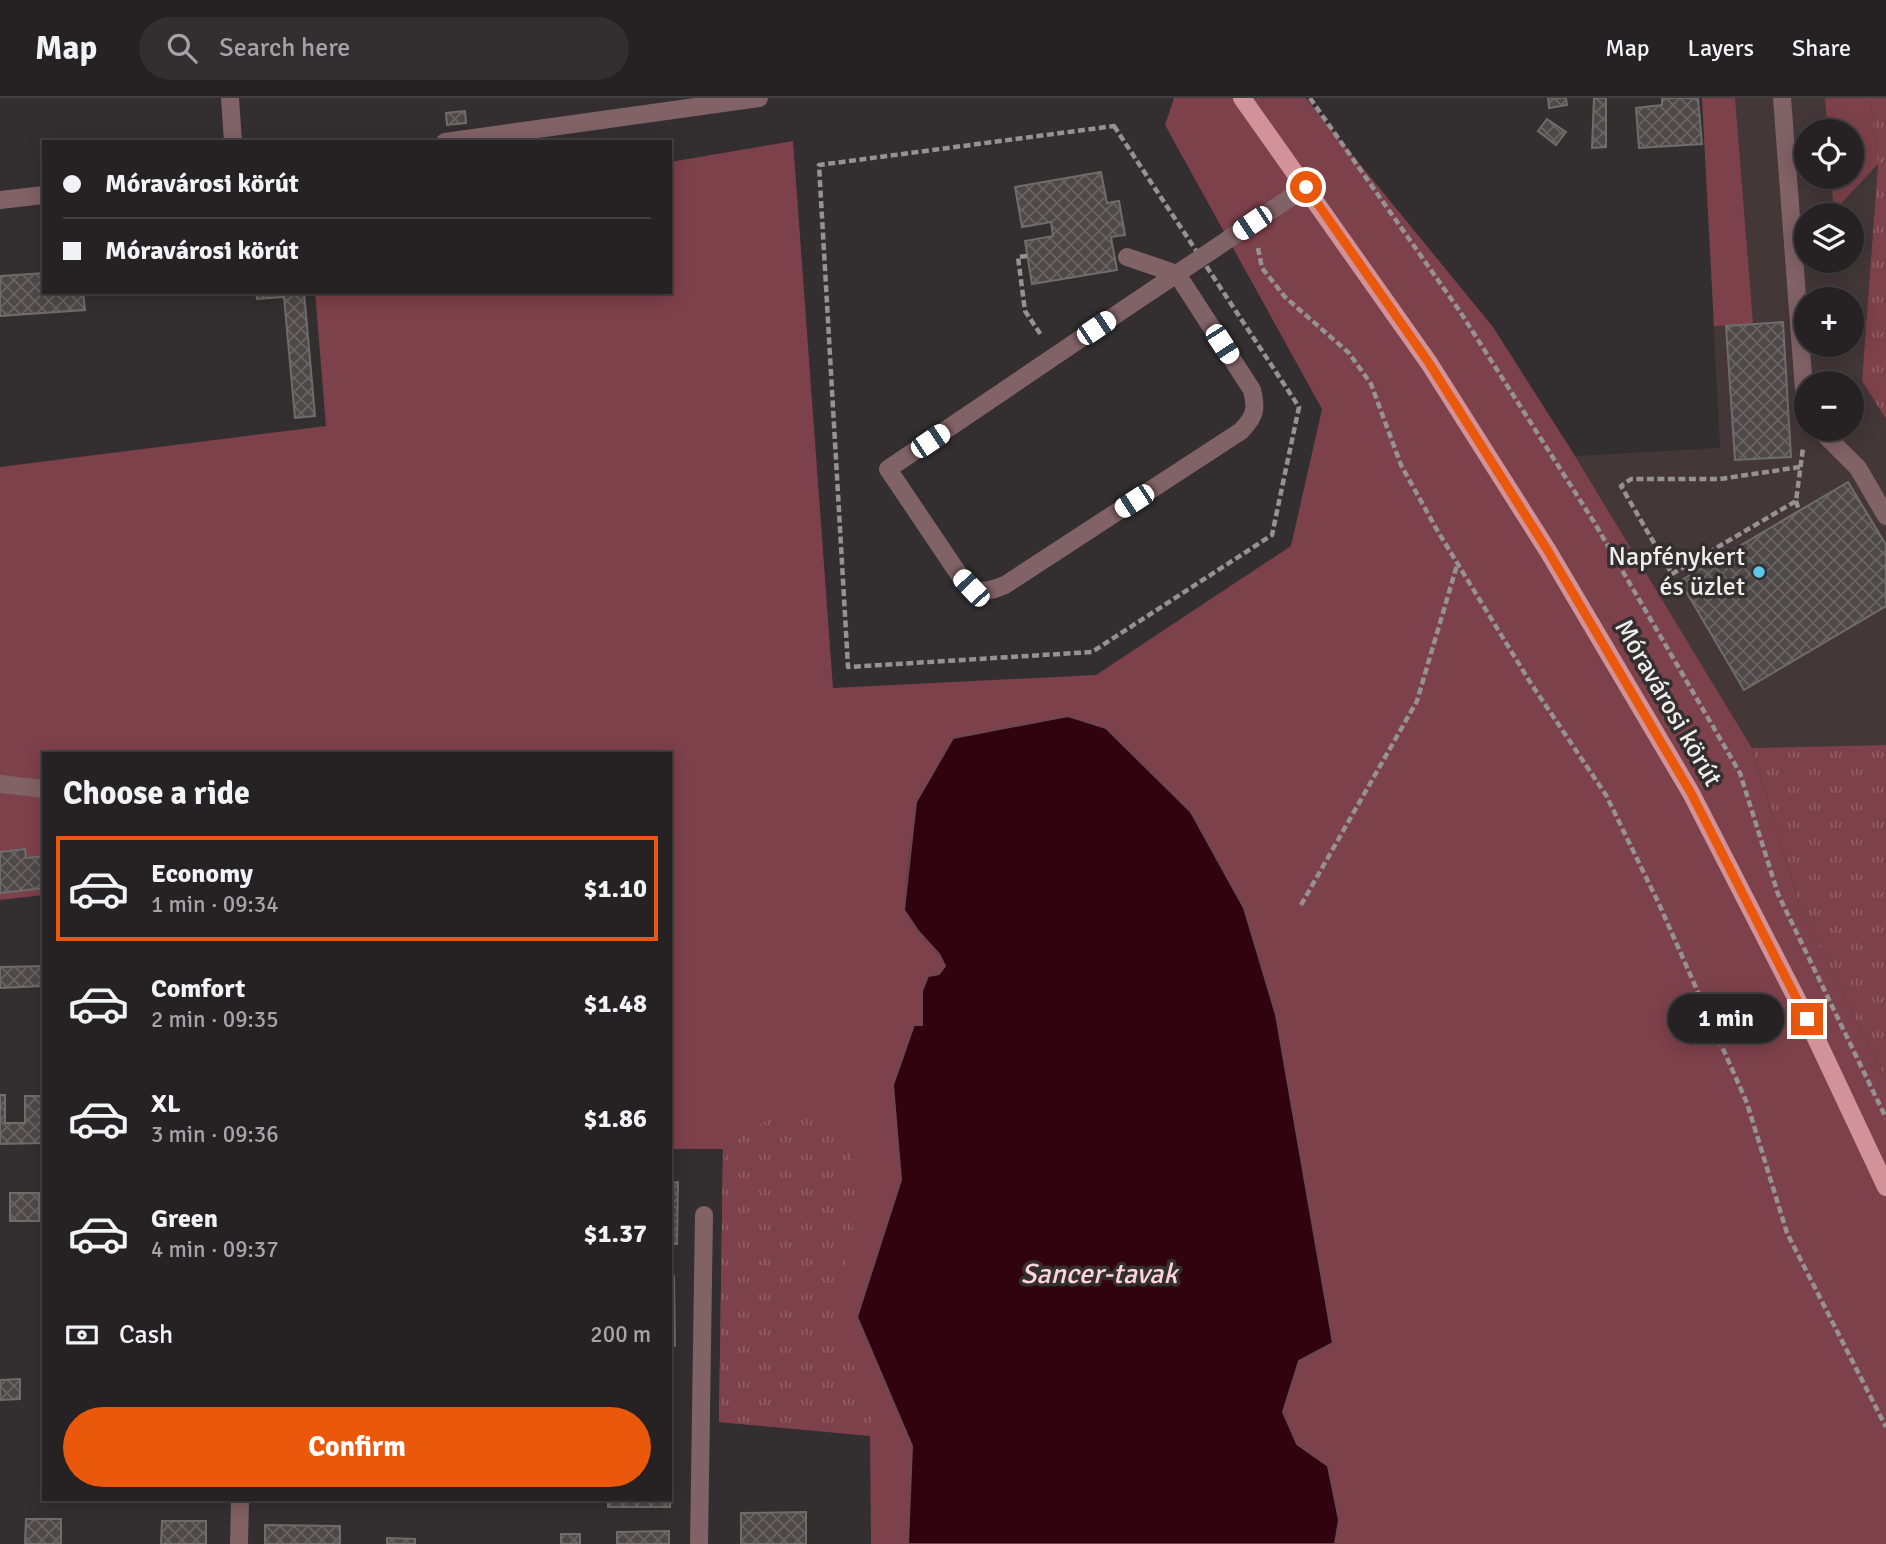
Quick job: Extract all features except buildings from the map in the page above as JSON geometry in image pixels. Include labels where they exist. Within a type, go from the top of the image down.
[{"type":"main road","name":"Móravárosi körút","points":[[1242,98],[1429,363],[1548,551],[1691,793],[1807,1019],[1886,1187]]},
{"type":"street","points":[[230,98],[233,140]]},
{"type":"street","points":[[459,140],[759,98]]},
{"type":"street","points":[[1782,98],[1803,371]]},
{"type":"street","points":[[1127,257],[1177,274],[1252,390],[1255,402],[1253,418],[1241,431],[1005,585],[987,593],[971,588],[960,576],[888,469],[1056,356],[1177,274],[1252,223],[1306,187]]},
{"type":"street","points":[[0,200],[42,195]]},
{"type":"street","points":[[1831,441],[1858,468],[1886,516]]},
{"type":"street","points":[[0,784],[42,789]]},
{"type":"street","points":[[699,1544],[704,1215]]},
{"type":"street","points":[[239,1544],[240,1501]]},
{"type":"path","points":[[1310,98],[1474,334],[1594,522],[1740,773],[1778,894],[1886,1118]]},
{"type":"path","points":[[1252,223],[1262,268],[1285,297],[1349,353],[1371,384],[1401,465],[1457,564],[1530,682],[1606,794],[1660,904],[1747,1103],[1787,1233],[1886,1427]]},
{"type":"path","points":[[1027,256],[1018,257],[1025,311],[1056,356]]},
{"type":"path","points":[[1799,511],[1796,501],[1803,441]]},
{"type":"path","points":[[1796,501],[1672,574],[1621,486],[1631,479],[1720,479],[1800,467]]},
{"type":"path","points":[[1301,905],[1417,701],[1457,564]]},
{"type":"shaded area","points":[[1702,98],[1870,98],[1878,164],[1864,354],[1864,287],[1794,287],[1794,357],[1864,357],[1863,371],[1794,371],[1794,441],[1864,441],[1864,384],[1886,419],[1886,745],[1752,748],[1575,456],[1720,448]]},
{"type":"green space","points":[[1174,98],[1306,98],[1493,327],[1575,456],[1752,748],[1801,911],[1886,1080],[1886,1544],[1335,1544],[1339,1520],[1328,1466],[1297,1444],[1283,1412],[1299,1361],[1333,1343],[1314,1238],[1244,909],[1190,812],[1106,728],[916,803],[906,878],[906,913],[945,966],[939,974],[928,976],[922,992],[922,1025],[893,1085],[901,1180],[857,1317],[912,1446],[908,1544],[871,1544],[870,1436],[719,1422],[723,1149],[672,1149],[672,752],[42,752],[42,895],[0,900],[0,467],[326,426],[315,294],[672,294],[672,162],[793,141],[833,688],[1096,675],[1291,546],[1322,409],[1165,125]]},
{"type":"green space","points":[[1702,98],[1735,98],[1753,324],[1714,326]]},
{"type":"green space","points":[[1825,98],[1870,98],[1878,164],[1864,179],[1864,119],[1827,119]]},
{"type":"green space","points":[[1870,98],[1886,98],[1886,419],[1864,384],[1863,371],[1878,164]]},
{"type":"green space","points":[[1832,189],[1855,189],[1841,203],[1833,203]]},
{"type":"green space","points":[[1886,745],[1886,1080],[1801,911],[1752,748]]},
{"type":"green space","points":[[770,1118],[819,1119],[848,1129],[855,1180],[854,1222],[848,1262],[834,1299],[841,1338],[868,1394],[870,1435],[719,1422],[723,1149]]},
{"type":"water","name":"Sancer-tavak","points":[[1068,716],[1106,728],[1191,812],[1244,908],[1276,1015],[1333,1343],[1299,1361],[1283,1412],[1297,1444],[1328,1466],[1339,1520],[1335,1544],[908,1544],[912,1446],[857,1317],[901,1180],[893,1085],[914,1025],[922,1025],[922,991],[928,976],[939,974],[945,966],[939,954],[918,931],[904,910],[916,802],[953,738]]},
{"type":"place","name":"Napfénykert és üzlet","points":[[1759,572]]},
{"type":"route","points":[[1306,187],[1429,363],[1548,551],[1691,793],[1807,1019]]}]
